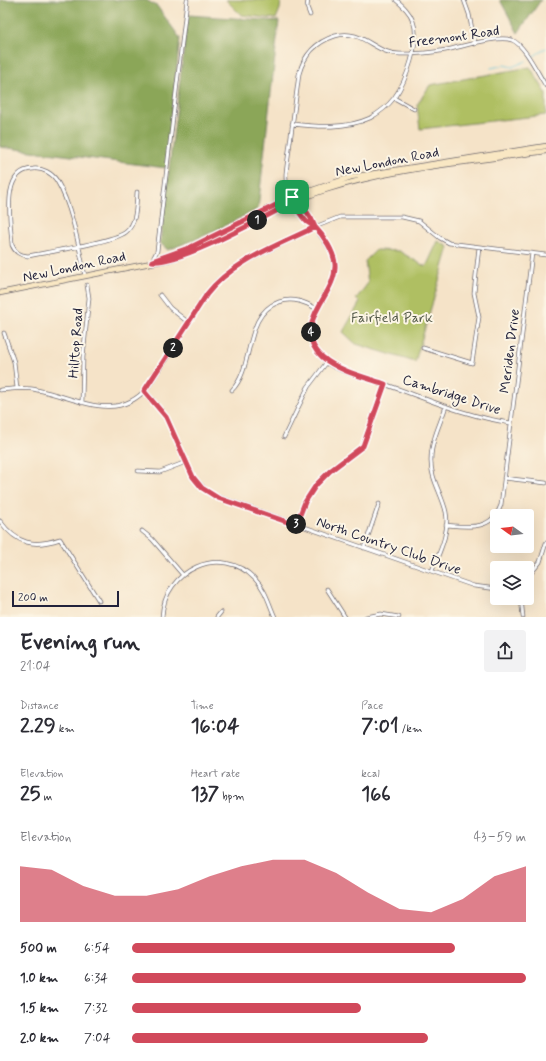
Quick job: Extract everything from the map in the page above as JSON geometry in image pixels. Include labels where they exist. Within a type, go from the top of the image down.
[{"type":"main road","name":"New London Road","points":[[0,293],[152,261],[165,261],[194,251],[294,199],[360,175],[546,146]]},
{"type":"main road","name":"New London Road","points":[[294,199],[386,174],[546,151]]},
{"type":"street","points":[[152,261],[157,252],[187,0]]},
{"type":"street","points":[[308,0],[307,7],[310,15]]},
{"type":"street","points":[[292,124],[334,126],[360,122],[378,113],[394,98],[402,83],[416,37],[413,21],[408,12],[396,0]]},
{"type":"street","points":[[464,0],[469,14],[475,44]]},
{"type":"street","name":"Freemont Road","points":[[294,199],[286,178],[292,124],[303,63],[310,51],[322,41],[334,36],[349,35],[363,38],[388,53],[412,54],[501,39],[513,41],[522,48],[546,86]]},
{"type":"street","points":[[394,98],[414,109]]},
{"type":"street","points":[[84,276],[78,246],[71,216],[57,181],[51,175],[39,169],[26,170],[19,173],[12,184],[9,192],[12,244],[14,250],[23,256],[78,246],[118,237],[126,232],[135,217],[137,192]]},
{"type":"street","name":"Cambridge Drive","points":[[294,199],[296,208],[307,222],[315,227]]},
{"type":"street","name":"Cambridge Drive","points":[[294,199],[312,219],[315,227],[331,251],[335,264],[332,282],[312,320],[312,336],[317,350],[327,362],[342,370],[446,406],[487,419],[511,423]]},
{"type":"street","points":[[0,390],[17,388],[37,390],[97,406],[113,407],[129,402],[144,391],[212,288],[230,270],[315,227],[340,217],[402,217],[419,221],[440,238],[449,243],[546,255]]},
{"type":"street","points":[[423,348],[472,363],[479,317],[474,293],[479,247]]},
{"type":"street","name":"Meriden Drive","points":[[446,525],[477,527],[492,521],[501,505],[532,253]]},
{"type":"street","name":"Hilltop Road","points":[[82,403],[83,357],[89,298],[87,285]]},
{"type":"street","points":[[160,295],[176,315],[189,323]]},
{"type":"street","points":[[232,390],[239,379],[257,323],[265,311],[276,303],[290,300],[304,302],[317,309]]},
{"type":"street","points":[[4,333],[14,362],[17,388]]},
{"type":"street","points":[[284,437],[308,387],[327,362]]},
{"type":"street","points":[[296,525],[305,502],[316,485],[330,471],[363,446],[385,384]]},
{"type":"street","name":"North Country Club Drive","points":[[144,391],[166,417],[195,481],[210,494],[480,588],[490,589]]},
{"type":"street","points":[[432,571],[446,525],[446,512],[433,478],[430,459],[432,447],[446,406]]},
{"type":"street","points":[[138,471],[160,472],[186,462]]},
{"type":"street","points":[[504,478],[546,482]]},
{"type":"street","points":[[364,548],[379,504]]},
{"type":"street","points":[[0,521],[14,537],[22,540],[39,544],[60,539],[99,601]]},
{"type":"street","points":[[142,531],[152,539],[182,574]]},
{"type":"street","points":[[534,569],[540,562],[546,543]]},
{"type":"street","points":[[162,617],[166,595],[174,583],[182,574],[196,566],[206,563],[226,563],[239,567],[251,575],[261,586],[275,617]]},
{"type":"street","points":[[327,589],[345,617]]},
{"type":"street","points":[[521,605],[523,617]]},
{"type":"street","points":[[217,617],[221,612]]},
{"type":"street","points":[[366,617],[381,614],[399,617]]},
{"type":"green space","points":[[0,0],[146,0],[157,6],[180,38],[166,168],[0,147]]},
{"type":"green space","points":[[226,0],[281,0],[280,9],[276,19],[241,15]]},
{"type":"green space","points":[[500,0],[541,0],[518,33]]},
{"type":"green space","points":[[188,15],[279,21],[258,209],[206,235],[168,250],[160,243]]},
{"type":"green space","points":[[530,67],[546,93],[546,115],[420,129],[417,105],[430,85]]},
{"type":"green space","name":"Fairfield Park","points":[[438,241],[449,247],[415,362],[356,344],[343,332],[360,302],[356,299],[368,283],[365,261],[376,250],[399,251],[426,267]]},
{"type":"waterway","points":[[531,58],[546,48]]},
{"type":"waterway","points":[[491,68],[504,65],[512,67],[526,61]]},
{"type":"route","points":[[292,197],[231,229],[191,247],[152,261],[159,262],[194,251],[295,201],[301,205],[312,219],[315,227],[230,270],[218,281],[207,294],[152,382],[144,391],[166,417],[195,481],[206,492],[218,498],[296,525],[305,502],[316,485],[325,475],[352,456],[363,446],[385,384],[333,366],[320,355],[312,341],[312,320],[330,287],[334,277],[335,264],[329,247],[315,227],[307,222],[296,208],[295,201],[292,197]]}]
